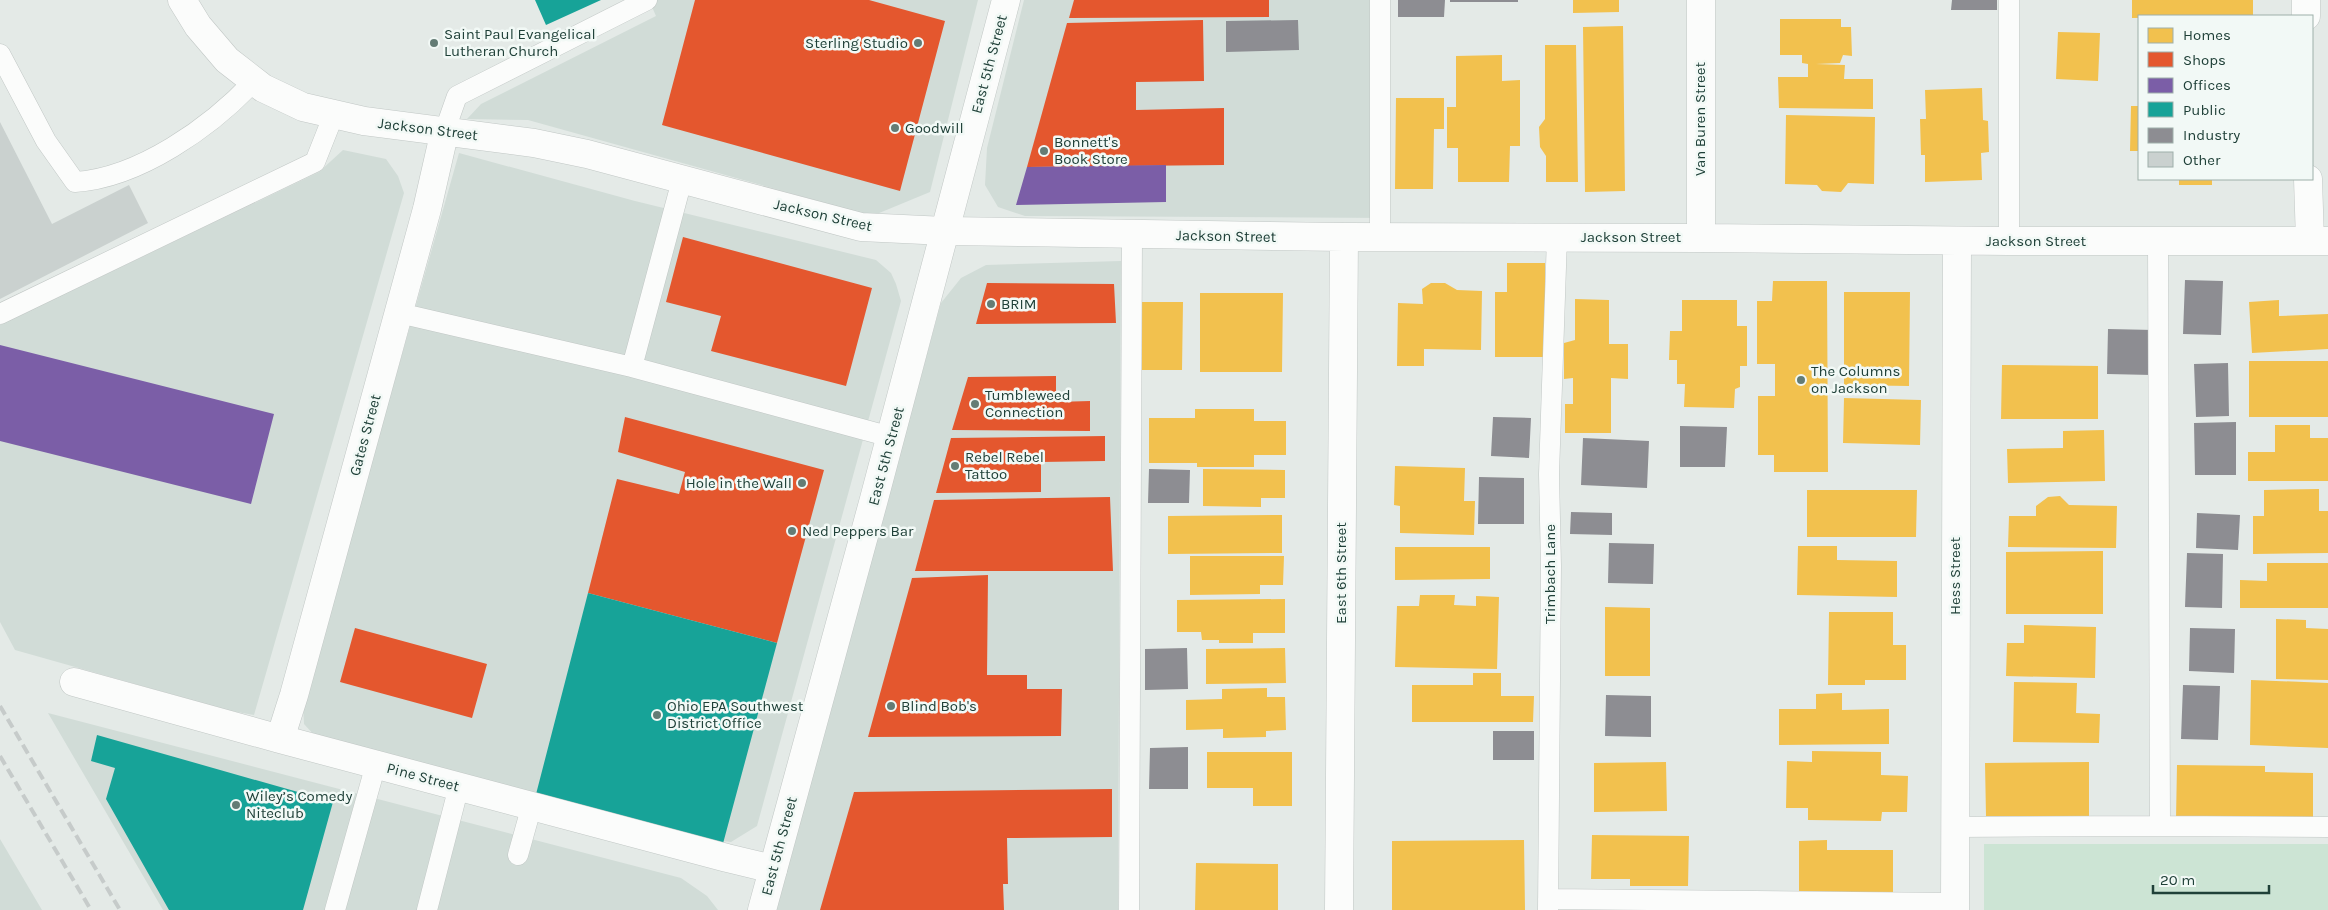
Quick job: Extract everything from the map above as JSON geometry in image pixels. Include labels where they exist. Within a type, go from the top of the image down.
[{"type":"street","name":"Jackson Street","points":[[182,0],[198,26],[227,60],[263,88],[303,107],[364,122],[445,130],[552,146],[862,227],[945,231],[1132,235],[1957,241],[2319,241]]},
{"type":"street","name":"East 5th Street","points":[[762,910],[891,437],[1006,0]]},
{"type":"street","name":"Van Buren Street","points":[[1701,0],[1701,238]]},
{"type":"street","points":[[2306,0],[2306,15]]},
{"type":"street","name":"Gates Street","points":[[280,739],[300,676],[399,313],[437,171],[445,130]]},
{"type":"street","points":[[2308,180],[2319,241]]},
{"type":"street","name":"East 6th Street","points":[[1339,910],[1344,237]]},
{"type":"street","name":"Hess Street","points":[[1955,907],[1957,241]]},
{"type":"street","name":"Pine Street","points":[[74,682],[727,858],[773,868]]},
{"type":"lane","points":[[445,130],[457,96],[647,0]]},
{"type":"lane","points":[[1380,0],[1380,237]]},
{"type":"lane","points":[[2009,0],[2009,241]]},
{"type":"lane","points":[[0,54],[46,141],[75,182],[92,181],[147,162],[234,102],[254,81]]},
{"type":"lane","points":[[0,314],[315,162],[334,114]]},
{"type":"lane","points":[[632,367],[682,180]]},
{"type":"lane","points":[[1128,910],[1132,235]]},
{"type":"lane","name":"Trimbach Lane","points":[[1548,905],[1552,566],[1549,474],[1556,237]]},
{"type":"lane","points":[[2158,241],[2160,826]]},
{"type":"lane","points":[[399,313],[632,367],[891,437]]},
{"type":"lane","points":[[335,910],[376,764]]},
{"type":"lane","points":[[427,910],[460,786]]},
{"type":"lane","points":[[518,855],[532,805]]},
{"type":"lane","points":[[1955,827],[2328,827]]},
{"type":"lane","points":[[1548,905],[1955,907]]},
{"type":"shaded area","points":[[649,0],[978,0],[930,192],[872,216],[528,120],[467,119],[481,104],[656,16]]},
{"type":"shaded area","points":[[1024,0],[1389,0],[1387,218],[1025,216],[998,207],[985,185],[987,148]]},
{"type":"shaded area","points":[[343,150],[386,159],[398,176],[404,193],[254,715],[231,711],[15,650],[0,622],[0,325],[319,172]]},
{"type":"shaded area","points":[[459,153],[635,201],[876,260],[891,273],[896,284],[901,301],[757,826],[731,842],[692,837],[315,736],[304,724],[303,705]]},
{"type":"shaded area","points":[[1121,261],[1118,910],[775,910],[941,303],[961,278],[986,265]]},
{"type":"shaded area","points":[[48,713],[681,878],[707,896],[718,910],[163,910]]},
{"type":"shaded area","points":[[0,839],[42,910],[0,910]]},
{"type":"green space","points":[[1984,844],[2328,844],[2328,910],[1984,910]]},
{"type":"building: Homes","points":[[1573,0],[1619,0],[1619,12],[1573,13]]},
{"type":"building: Homes","points":[[2132,0],[2253,0],[2253,15],[2138,15],[2138,18],[2132,18]]},
{"type":"building: Homes","points":[[1780,19],[1841,19],[1841,27],[1851,27],[1852,56],[1843,55],[1840,63],[1816,64],[1845,65],[1844,79],[1873,79],[1873,109],[1779,108],[1778,77],[1808,77],[1808,64],[1802,63],[1802,55],[1780,55]]},
{"type":"building: Homes","points":[[1623,26],[1625,191],[1585,192],[1583,27]]},
{"type":"building: Homes","points":[[2058,32],[2100,33],[2098,81],[2056,79]]},
{"type":"building: Homes","points":[[1545,45],[1576,45],[1578,182],[1546,182],[1546,156],[1540,147],[1539,127],[1545,119]]},
{"type":"building: Homes","points":[[1502,55],[1502,81],[1520,80],[1520,146],[1510,146],[1509,182],[1458,182],[1458,148],[1447,148],[1447,107],[1456,107],[1456,56]]},
{"type":"building: Homes","points":[[1982,88],[1983,120],[1988,121],[1989,152],[1981,153],[1982,180],[1925,182],[1925,155],[1921,155],[1920,119],[1926,119],[1925,90]]},
{"type":"building: Homes","points":[[1396,98],[1444,98],[1444,129],[1434,129],[1433,189],[1395,189]]},
{"type":"building: Homes","points":[[2131,106],[2138,106],[2138,151],[2130,151]]},
{"type":"building: Homes","points":[[1786,115],[1875,117],[1874,184],[1848,183],[1841,192],[1822,191],[1817,185],[1785,184]]},
{"type":"building: Homes","points":[[2179,180],[2212,180],[2212,185],[2179,185]]},
{"type":"building: Homes","points":[[1507,263],[1545,263],[1546,357],[1495,357],[1495,292],[1507,292]]},
{"type":"building: Homes","name":"The Columns on Jackson","points":[[1773,281],[1827,281],[1828,472],[1774,472],[1774,455],[1758,455],[1758,396],[1775,396],[1775,364],[1757,364],[1757,301],[1772,301]]},
{"type":"building: Homes","points":[[1431,283],[1445,283],[1457,290],[1482,291],[1481,350],[1424,349],[1424,366],[1397,366],[1398,303],[1423,304],[1422,289]]},
{"type":"building: Homes","points":[[1844,292],[1910,292],[1909,386],[1844,385]]},
{"type":"building: Homes","points":[[1200,293],[1283,293],[1282,372],[1200,372]]},
{"type":"building: Homes","points":[[1575,299],[1609,300],[1609,344],[1628,344],[1628,379],[1611,378],[1611,433],[1565,433],[1565,404],[1573,404],[1573,378],[1564,379],[1564,343],[1575,340]]},
{"type":"building: Homes","points":[[1682,300],[1737,300],[1737,326],[1747,326],[1747,366],[1740,366],[1740,387],[1735,389],[1734,408],[1684,407],[1685,384],[1677,384],[1677,360],[1669,360],[1670,331],[1682,331]]},
{"type":"building: Homes","points":[[2279,300],[2279,316],[2328,314],[2328,349],[2252,353],[2249,302]]},
{"type":"building: Homes","points":[[1139,302],[1183,302],[1182,370],[1139,370]]},
{"type":"building: Homes","points":[[2249,361],[2328,361],[2328,417],[2249,417]]},
{"type":"building: Homes","points":[[2002,365],[2098,366],[2098,419],[2001,419]]},
{"type":"building: Homes","points":[[1844,398],[1921,400],[1920,445],[1843,443]]},
{"type":"building: Homes","points":[[1195,409],[1254,409],[1254,421],[1286,421],[1286,455],[1254,455],[1254,467],[1197,467],[1197,463],[1149,463],[1149,418],[1195,418]]},
{"type":"building: Homes","points":[[2275,425],[2310,425],[2310,438],[2328,438],[2328,481],[2248,481],[2248,452],[2275,452]]},
{"type":"building: Homes","points":[[2104,430],[2105,481],[2008,483],[2007,449],[2063,448],[2063,431]]},
{"type":"building: Homes","points":[[1395,466],[1465,468],[1464,501],[1475,501],[1474,535],[1400,533],[1400,506],[1394,505]]},
{"type":"building: Homes","points":[[1203,469],[1285,470],[1285,498],[1261,498],[1261,507],[1203,506]]},
{"type":"building: Homes","points":[[2319,489],[2319,511],[2328,511],[2328,553],[2253,554],[2253,516],[2264,516],[2264,490]]},
{"type":"building: Homes","points":[[1807,490],[1917,490],[1916,537],[1807,537]]},
{"type":"building: Homes","points":[[2060,496],[2069,505],[2117,506],[2116,548],[2008,547],[2009,516],[2036,516],[2036,506],[2048,497]]},
{"type":"building: Homes","points":[[1282,515],[1282,553],[1168,554],[1168,516]]},
{"type":"building: Homes","points":[[1798,546],[1837,546],[1837,560],[1897,561],[1897,597],[1797,595]]},
{"type":"building: Homes","points":[[1395,547],[1490,547],[1490,579],[1395,580]]},
{"type":"building: Homes","points":[[2103,551],[2103,614],[2006,614],[2006,552]]},
{"type":"building: Homes","points":[[1190,556],[1284,556],[1283,585],[1260,585],[1260,594],[1190,595]]},
{"type":"building: Homes","points":[[2267,563],[2328,563],[2328,608],[2240,608],[2240,580],[2267,581]]},
{"type":"building: Homes","points":[[1420,595],[1455,595],[1454,605],[1476,606],[1476,596],[1499,597],[1497,669],[1395,667],[1397,606],[1419,606]]},
{"type":"building: Homes","points":[[1285,599],[1285,633],[1253,633],[1253,643],[1219,643],[1219,640],[1202,640],[1201,632],[1177,632],[1177,600]]},
{"type":"building: Homes","points":[[1605,607],[1650,608],[1650,676],[1605,676]]},
{"type":"building: Homes","points":[[1829,612],[1893,612],[1893,645],[1906,645],[1906,680],[1865,680],[1865,685],[1828,685]]},
{"type":"building: Homes","points":[[2276,619],[2306,620],[2306,628],[2328,629],[2328,680],[2276,679]]},
{"type":"building: Homes","points":[[2024,625],[2096,627],[2095,678],[2006,676],[2007,643],[2024,643]]},
{"type":"building: Homes","points":[[1285,648],[1286,683],[1206,684],[1206,649]]},
{"type":"building: Homes","points":[[1473,673],[1501,673],[1501,696],[1534,696],[1533,722],[1412,722],[1412,685],[1473,685]]},
{"type":"building: Homes","points":[[2251,680],[2328,683],[2328,748],[2250,745]]},
{"type":"building: Homes","points":[[2014,682],[2077,683],[2076,713],[2100,714],[2099,743],[2013,742]]},
{"type":"building: Homes","points":[[1267,688],[1267,697],[1285,697],[1286,730],[1266,731],[1266,737],[1223,738],[1223,729],[1186,730],[1186,700],[1222,699],[1222,689]]},
{"type":"building: Homes","points":[[1842,693],[1842,710],[1889,709],[1889,744],[1779,745],[1779,709],[1816,709],[1816,694]]},
{"type":"building: Homes","points":[[1812,751],[1881,752],[1881,775],[1908,776],[1907,812],[1882,812],[1881,821],[1808,820],[1808,808],[1786,808],[1787,761],[1812,762]]},
{"type":"building: Homes","points":[[1207,752],[1292,752],[1292,806],[1253,806],[1253,788],[1207,788]]},
{"type":"building: Homes","points":[[1666,762],[1667,811],[1594,812],[1594,763]]},
{"type":"building: Homes","points":[[2089,762],[2089,816],[1986,816],[1985,763]]},
{"type":"building: Homes","points":[[2177,765],[2265,766],[2265,772],[2313,773],[2313,821],[2176,819]]},
{"type":"building: Homes","points":[[1592,835],[1689,836],[1688,886],[1630,886],[1630,879],[1591,879]]},
{"type":"building: Homes","points":[[1524,840],[1525,910],[1392,910],[1392,841]]},
{"type":"building: Homes","points":[[1827,840],[1827,850],[1893,850],[1893,896],[1799,896],[1799,841]]},
{"type":"building: Homes","points":[[1196,863],[1278,864],[1278,910],[1195,910]]},
{"type":"building: Shops","points":[[695,0],[869,0],[945,21],[900,191],[662,125]]},
{"type":"building: Shops","points":[[1074,0],[1269,0],[1269,17],[1069,18]]},
{"type":"building: Shops","points":[[1203,20],[1204,81],[1136,82],[1136,110],[1224,108],[1224,165],[1027,167],[1067,23]]},
{"type":"building: Shops","points":[[683,237],[872,288],[846,386],[711,351],[721,316],[666,302]]},
{"type":"building: Shops","points":[[987,283],[1114,284],[1116,323],[976,324]]},
{"type":"building: Shops","points":[[1056,376],[1056,402],[1090,401],[1090,431],[952,430],[968,377]]},
{"type":"building: Shops","points":[[625,417],[824,470],[777,643],[588,593],[617,479],[679,494],[685,472],[618,452]]},
{"type":"building: Shops","points":[[1105,436],[1105,461],[1041,462],[1041,492],[936,493],[951,438]]},
{"type":"building: Shops","points":[[1110,497],[1113,571],[915,571],[934,500]]},
{"type":"building: Shops","points":[[988,575],[987,675],[1027,675],[1027,689],[1062,689],[1061,736],[868,737],[912,578]]},
{"type":"building: Shops","points":[[355,628],[487,664],[472,718],[340,682]]},
{"type":"building: Shops","points":[[1112,789],[1112,837],[1007,838],[1008,884],[1003,884],[1004,910],[820,910],[854,792]]},
{"type":"building: Offices","points":[[1166,165],[1166,202],[1016,205],[1027,167]]},
{"type":"building: Offices","points":[[0,345],[274,414],[251,504],[0,441]]},
{"type":"building: Public","points":[[535,0],[601,0],[546,25]]},
{"type":"building: Public","points":[[588,593],[777,643],[721,851],[534,802]]},
{"type":"building: Public","points":[[97,735],[333,802],[303,910],[169,910],[106,799],[115,768],[91,761]]},
{"type":"building: Industry","points":[[1398,0],[1445,0],[1444,17],[1398,17]]},
{"type":"building: Industry","points":[[1450,0],[1518,0],[1518,2],[1450,2]]},
{"type":"building: Industry","points":[[1952,0],[1997,0],[1997,10],[1951,10]]},
{"type":"building: Industry","points":[[1298,20],[1299,50],[1226,52],[1226,21]]},
{"type":"building: Industry","points":[[2185,280],[2223,281],[2221,335],[2183,334]]},
{"type":"building: Industry","points":[[2108,329],[2154,330],[2152,375],[2107,374]]},
{"type":"building: Industry","points":[[2228,363],[2229,416],[2196,417],[2194,364]]},
{"type":"building: Industry","points":[[1493,417],[1531,418],[1529,458],[1491,456]]},
{"type":"building: Industry","points":[[2236,422],[2236,475],[2195,475],[2194,423]]},
{"type":"building: Industry","points":[[1680,426],[1727,427],[1725,467],[1680,467]]},
{"type":"building: Industry","points":[[1583,438],[1649,441],[1647,488],[1581,485]]},
{"type":"building: Industry","points":[[1149,469],[1190,470],[1189,503],[1148,503]]},
{"type":"building: Industry","points":[[1479,477],[1524,478],[1524,524],[1478,524]]},
{"type":"building: Industry","points":[[1571,512],[1612,513],[1612,535],[1570,534]]},
{"type":"building: Industry","points":[[2197,513],[2240,515],[2238,550],[2196,548]]},
{"type":"building: Industry","points":[[1609,543],[1654,544],[1653,584],[1608,583]]},
{"type":"building: Industry","points":[[2187,553],[2223,554],[2222,608],[2185,607]]},
{"type":"building: Industry","points":[[2190,628],[2235,629],[2234,673],[2189,671]]},
{"type":"building: Industry","points":[[1187,648],[1188,689],[1145,690],[1145,649]]},
{"type":"building: Industry","points":[[2183,685],[2220,686],[2218,740],[2181,739]]},
{"type":"building: Industry","points":[[1606,695],[1651,696],[1651,737],[1605,736]]},
{"type":"building: Industry","points":[[1493,731],[1534,731],[1534,760],[1493,760]]},
{"type":"building: Industry","points":[[1188,747],[1188,789],[1149,789],[1150,748]]},
{"type":"building: Other","points":[[0,122],[52,224],[129,185],[148,223],[0,299]]},
{"type":"railway","points":[[0,706],[120,910]]},
{"type":"railway","points":[[0,756],[91,910]]},
{"type":"place","name":"Saint Paul Evangelical Lutheran Church","points":[[434,43]]},
{"type":"place","name":"Sterling Studio","points":[[918,43]]},
{"type":"place","name":"Goodwill","points":[[895,128]]},
{"type":"place","name":"Bonnett's Book Store","points":[[1044,151]]},
{"type":"place","name":"BRIM","points":[[991,304]]},
{"type":"place","name":"The Columns on Jackson","points":[[1801,380]]},
{"type":"place","name":"Tumbleweed Connection","points":[[975,404]]},
{"type":"place","name":"Rebel Rebel Tattoo","points":[[955,466]]},
{"type":"place","name":"Hole in the Wall","points":[[802,483]]},
{"type":"place","name":"Ned Peppers Bar","points":[[792,531]]},
{"type":"place","name":"Blind Bob's","points":[[891,706]]},
{"type":"place","name":"Ohio EPA Southwest District Office","points":[[657,715]]},
{"type":"place","name":"Wiley’s Comedy Niteclub","points":[[236,805]]}]
